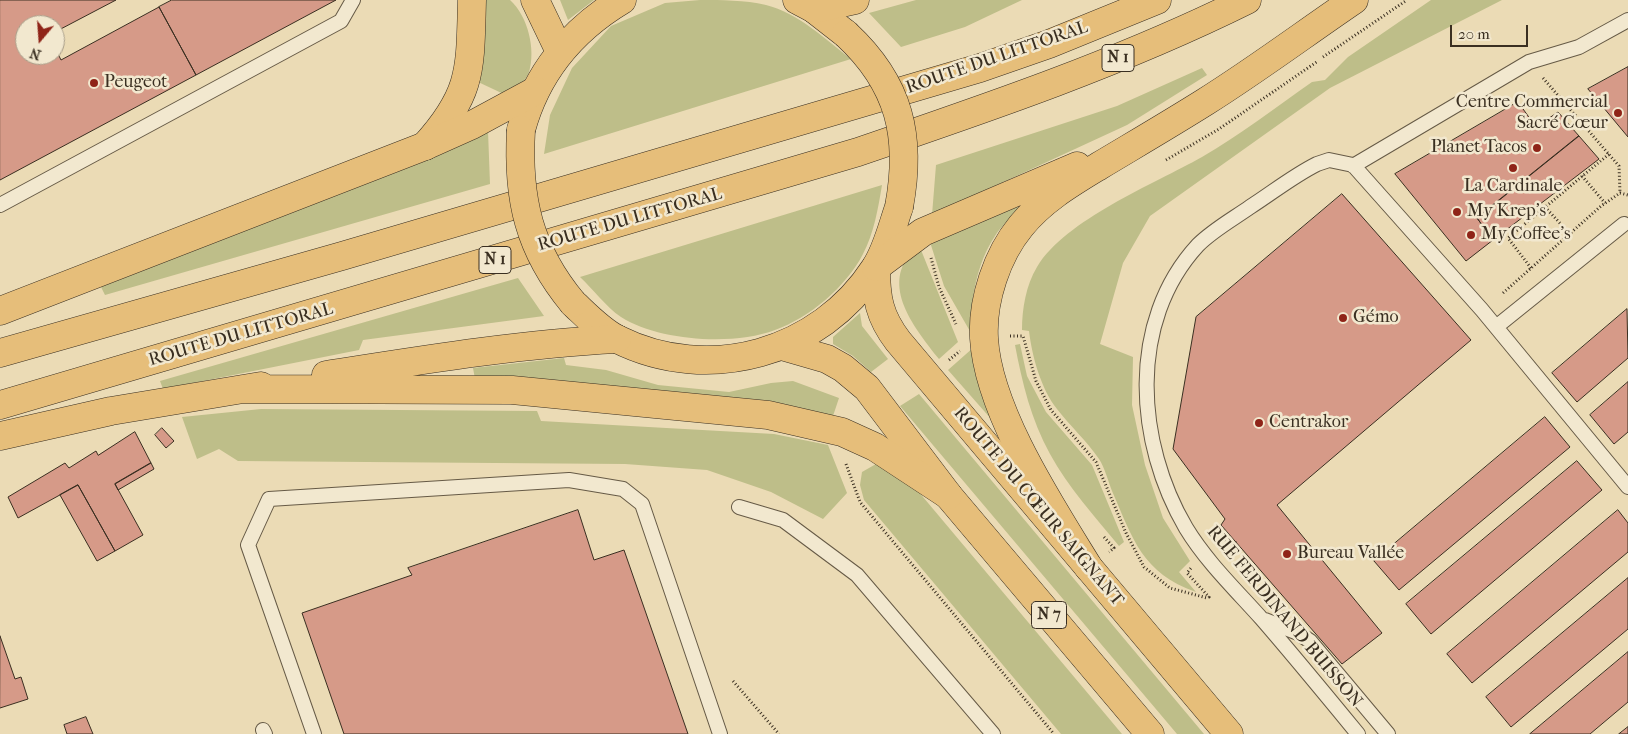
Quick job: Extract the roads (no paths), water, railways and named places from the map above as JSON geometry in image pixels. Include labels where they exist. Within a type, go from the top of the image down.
[{"type":"main road","points":[[424,146],[442,126],[462,94],[468,71],[472,0]]},
{"type":"main road","points":[[535,0],[560,52]]},
{"type":"main road","points":[[622,0],[594,18],[560,52],[546,70],[535,91],[521,130],[520,175],[526,217],[540,255],[573,303],[595,324],[617,339],[654,352],[693,360],[740,358],[782,346],[803,337],[847,304],[876,267],[923,232],[1144,138]]},
{"type":"main road","points":[[806,4],[855,0]]},
{"type":"main road","name":"ROUTE DU LITTORAL","points":[[0,353],[342,256],[980,68],[1049,44],[1157,0]]},
{"type":"main road","name":"ROUTE DU LITTORAL","points":[[0,405],[858,152],[987,108],[1094,68],[1247,0]]},
{"type":"main road","points":[[1089,568],[1025,460],[998,398],[1001,340],[988,299],[999,263],[1021,226],[1046,202],[1144,138],[1206,101],[1354,0]]},
{"type":"main road","points":[[806,4],[846,34],[873,63],[892,97],[900,121],[905,164],[899,208],[876,267]]},
{"type":"main road","points":[[0,311],[424,146],[472,125],[535,91]]},
{"type":"main road","name":"ROUTE DU CŒUR SAIGNANT","points":[[876,267],[876,295],[890,330],[1229,734]]},
{"type":"main road","points":[[0,436],[110,411],[423,360],[568,341],[617,339]]},
{"type":"main road","name":"N 7","points":[[782,346],[827,359],[855,377],[891,417],[948,495],[1150,734]]},
{"type":"main road","points":[[243,389],[512,390],[768,415],[842,432],[876,448],[948,495]]},
{"type":"lane","points":[[0,205],[341,21],[353,0]]},
{"type":"lane","points":[[1628,20],[1579,47],[1529,62],[1353,166],[1496,327],[1628,486]]},
{"type":"lane","name":"RUE FERDINAND BUISSON","points":[[1353,166],[1346,162],[1329,160],[1317,164],[1218,228],[1199,244],[1167,291],[1148,359],[1146,404],[1157,461],[1166,486],[1186,529],[1204,554],[1262,619],[1358,734]]},
{"type":"lane","points":[[1496,327],[1624,224]]},
{"type":"lane","points":[[314,734],[248,545],[269,499],[569,480],[623,489],[642,504],[720,734]]},
{"type":"lane","points":[[739,507],[783,520],[856,575],[993,734]]},
{"type":"lane","points":[[1262,619],[1298,633],[1310,641],[1388,734]]},
{"type":"place","name":"Peugeot","points":[[94,83]]},
{"type":"place","name":"Centre Commercial Sacré Cœur","points":[[1618,113]]},
{"type":"place","name":"Planet Tacos","points":[[1537,148]]},
{"type":"place","name":"La Cardinale","points":[[1513,168]]},
{"type":"place","name":"My Krep's","points":[[1457,212]]},
{"type":"place","name":"My Coffee's","points":[[1471,235]]},
{"type":"place","name":"Gémo","points":[[1343,318]]},
{"type":"place","name":"Centrakor","points":[[1259,423]]},
{"type":"place","name":"Bureau Vallée","points":[[1287,554]]}]
